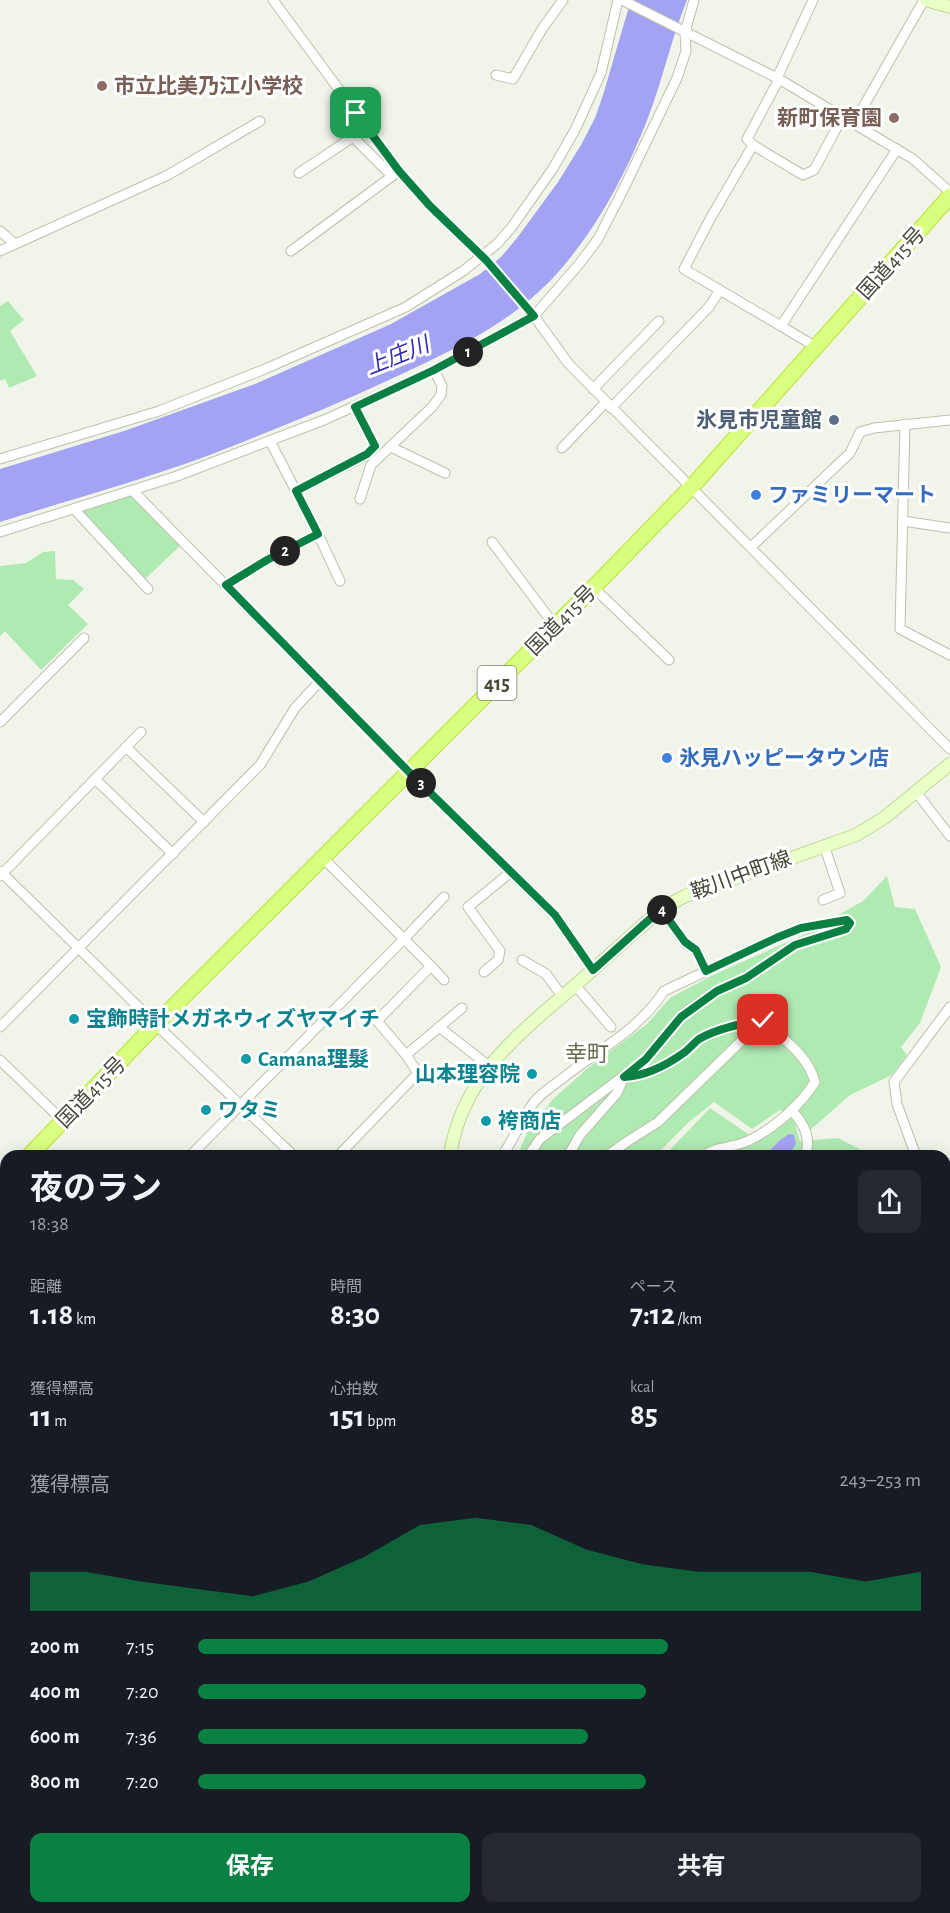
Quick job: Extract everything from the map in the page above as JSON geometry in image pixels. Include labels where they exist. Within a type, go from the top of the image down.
[{"type":"highway","name":"国道415号","points":[[35,1150],[322,857],[594,588],[691,486],[950,194]]},
{"type":"main road","points":[[925,0],[950,7]]},
{"type":"main road","name":"鞍川中町線","points":[[451,1150],[459,1118],[469,1096],[489,1066],[520,1032],[661,909],[685,896],[856,835],[884,818],[950,764]]},
{"type":"street","points":[[273,0],[396,174]]},
{"type":"street","points":[[496,75],[513,79],[542,29],[563,0]]},
{"type":"street","points":[[0,532],[133,491],[210,464],[355,407],[434,370],[532,314],[580,263],[598,239],[677,78],[686,51],[685,32],[693,0]]},
{"type":"street","points":[[813,0],[778,78],[747,139],[753,145],[803,175],[814,170],[843,116]]},
{"type":"street","points":[[855,123],[925,0]]},
{"type":"street","points":[[0,459],[159,411],[265,369],[406,307],[483,258],[511,228],[552,170],[575,130],[601,73],[623,1],[778,78],[855,123],[913,159],[950,194]]},
{"type":"street","points":[[0,251],[168,175],[260,122]]},
{"type":"street","points":[[299,173],[353,137],[396,174],[483,258],[532,314],[568,363],[593,389],[950,749]]},
{"type":"street","points":[[753,145],[684,269],[816,347]]},
{"type":"street","points":[[781,326],[897,149]]},
{"type":"street","points":[[291,251],[396,174]]},
{"type":"street","points":[[0,231],[15,244]]},
{"type":"street","points":[[562,448],[709,307],[720,290]]},
{"type":"street","points":[[593,389],[659,321]]},
{"type":"street","points":[[360,499],[371,465],[432,407],[441,395],[442,386],[434,370]]},
{"type":"street","points":[[296,491],[367,454],[375,446],[355,407]]},
{"type":"street","points":[[751,547],[850,453],[861,432],[906,424],[950,420]]},
{"type":"street","points":[[906,424],[900,629],[950,655]]},
{"type":"street","points":[[270,441],[340,581]]},
{"type":"street","points":[[391,447],[445,473]]},
{"type":"street","points":[[133,491],[408,771],[555,915],[593,970]]},
{"type":"street","points":[[74,510],[148,589]]},
{"type":"street","points":[[903,521],[950,528]]},
{"type":"street","points":[[226,585],[267,560],[318,534]]},
{"type":"street","points":[[492,542],[555,626]]},
{"type":"street","points":[[594,588],[669,660]]},
{"type":"street","points":[[0,722],[84,638]]},
{"type":"street","points":[[0,1027],[261,765],[294,708],[320,681]]},
{"type":"street","points":[[141,732],[1,874],[288,1150]]},
{"type":"street","points":[[126,747],[204,822]]},
{"type":"street","points":[[95,779],[173,854]]},
{"type":"street","points":[[916,792],[950,836]]},
{"type":"street","points":[[823,900],[840,893],[824,845]]},
{"type":"street","points":[[322,857],[444,980]]},
{"type":"street","points":[[484,972],[498,960],[500,951],[468,907],[511,872]]},
{"type":"street","points":[[196,1150],[444,897]]},
{"type":"street","points":[[661,909],[685,942],[696,950],[706,971]]},
{"type":"street","points":[[506,1150],[534,1102],[635,1026],[664,992],[801,928],[847,920],[850,923],[846,929],[795,945],[746,978],[717,991],[690,1009],[646,1059],[540,1139],[532,1150]]},
{"type":"street","points":[[522,960],[546,974],[562,996]]},
{"type":"street","points":[[344,1150],[418,1073],[377,1021],[431,966]]},
{"type":"street","points":[[575,985],[611,1027]]},
{"type":"street","points":[[914,1150],[897,1104],[894,1082],[950,1007]]},
{"type":"street","points":[[406,1055],[462,1008]]},
{"type":"street","points":[[624,1077],[639,1076],[657,1068],[698,1040],[716,1031],[763,1020]]},
{"type":"street","points":[[724,1150],[747,1142],[778,1122],[808,1093],[815,1082],[806,1059],[763,1020]]},
{"type":"street","points":[[615,1150],[658,1122],[763,1020]]},
{"type":"street","points":[[439,1027],[489,1066]]},
{"type":"street","points":[[0,1060],[63,1121]]},
{"type":"street","points":[[571,1150],[579,1135],[616,1093],[624,1077]]},
{"type":"street","points":[[791,1110],[806,1128],[806,1150]]},
{"type":"green space","points":[[8,301],[24,320],[10,331],[37,376],[9,388],[5,379],[0,381],[0,306]]},
{"type":"green space","points":[[132,493],[182,544],[143,581],[77,510]]},
{"type":"green space","points":[[55,551],[56,579],[73,580],[84,589],[68,605],[88,624],[41,670],[5,631],[0,636],[0,566],[26,563],[43,552]]},
{"type":"green space","points":[[887,876],[895,907],[915,909],[941,967],[920,1023],[901,1047],[907,1055],[892,1075],[850,1095],[808,1132],[794,1121],[800,1141],[838,1138],[861,1150],[670,1150],[710,1108],[751,1136],[790,1118],[780,1110],[752,1129],[714,1102],[689,1122],[661,1150],[520,1150],[527,1133],[553,1099],[588,1068],[647,1024],[670,998],[715,974],[803,935],[863,901]]},
{"type":"water","name":"上庄川","points":[[631,0],[687,0],[648,118],[622,175],[602,212],[579,247],[548,283],[528,301],[508,317],[463,344],[300,419],[181,465],[0,522],[0,469],[124,431],[255,384],[391,324],[480,274],[501,257],[558,182],[595,118]]},
{"type":"water","points":[[789,1134],[794,1135],[796,1144],[792,1150],[771,1150]]},
{"type":"place","name":"市立比美乃江小学校","points":[[102,86]]},
{"type":"place","name":"新町保育園","points":[[894,118]]},
{"type":"place","name":"氷見市児童館","points":[[834,420]]},
{"type":"place","name":"ファミリーマート","points":[[756,495]]},
{"type":"place","name":"氷見ハッピータウン店","points":[[667,758]]},
{"type":"place","name":"宝飾時計メガネウィズヤマイチ","points":[[74,1019]]},
{"type":"place","name":"Camana理髮","points":[[246,1059]]},
{"type":"place","name":"山本理容院","points":[[532,1074]]},
{"type":"place","name":"ワタミ","points":[[206,1110]]},
{"type":"place","name":"袴商店","points":[[486,1121]]},
{"type":"district","name":"幸町","points":[[587,1053]]},
{"type":"route","points":[[356,113],[399,171],[430,206],[486,260],[534,316],[434,370],[355,407],[375,446],[367,454],[296,491],[318,534],[267,560],[226,585],[408,771],[555,915],[593,970],[661,909],[685,942],[696,950],[706,971],[801,928],[847,920],[850,923],[846,929],[795,945],[746,978],[717,991],[690,1009],[646,1059],[624,1077],[639,1076],[657,1068],[698,1040],[716,1031],[763,1020]]}]
